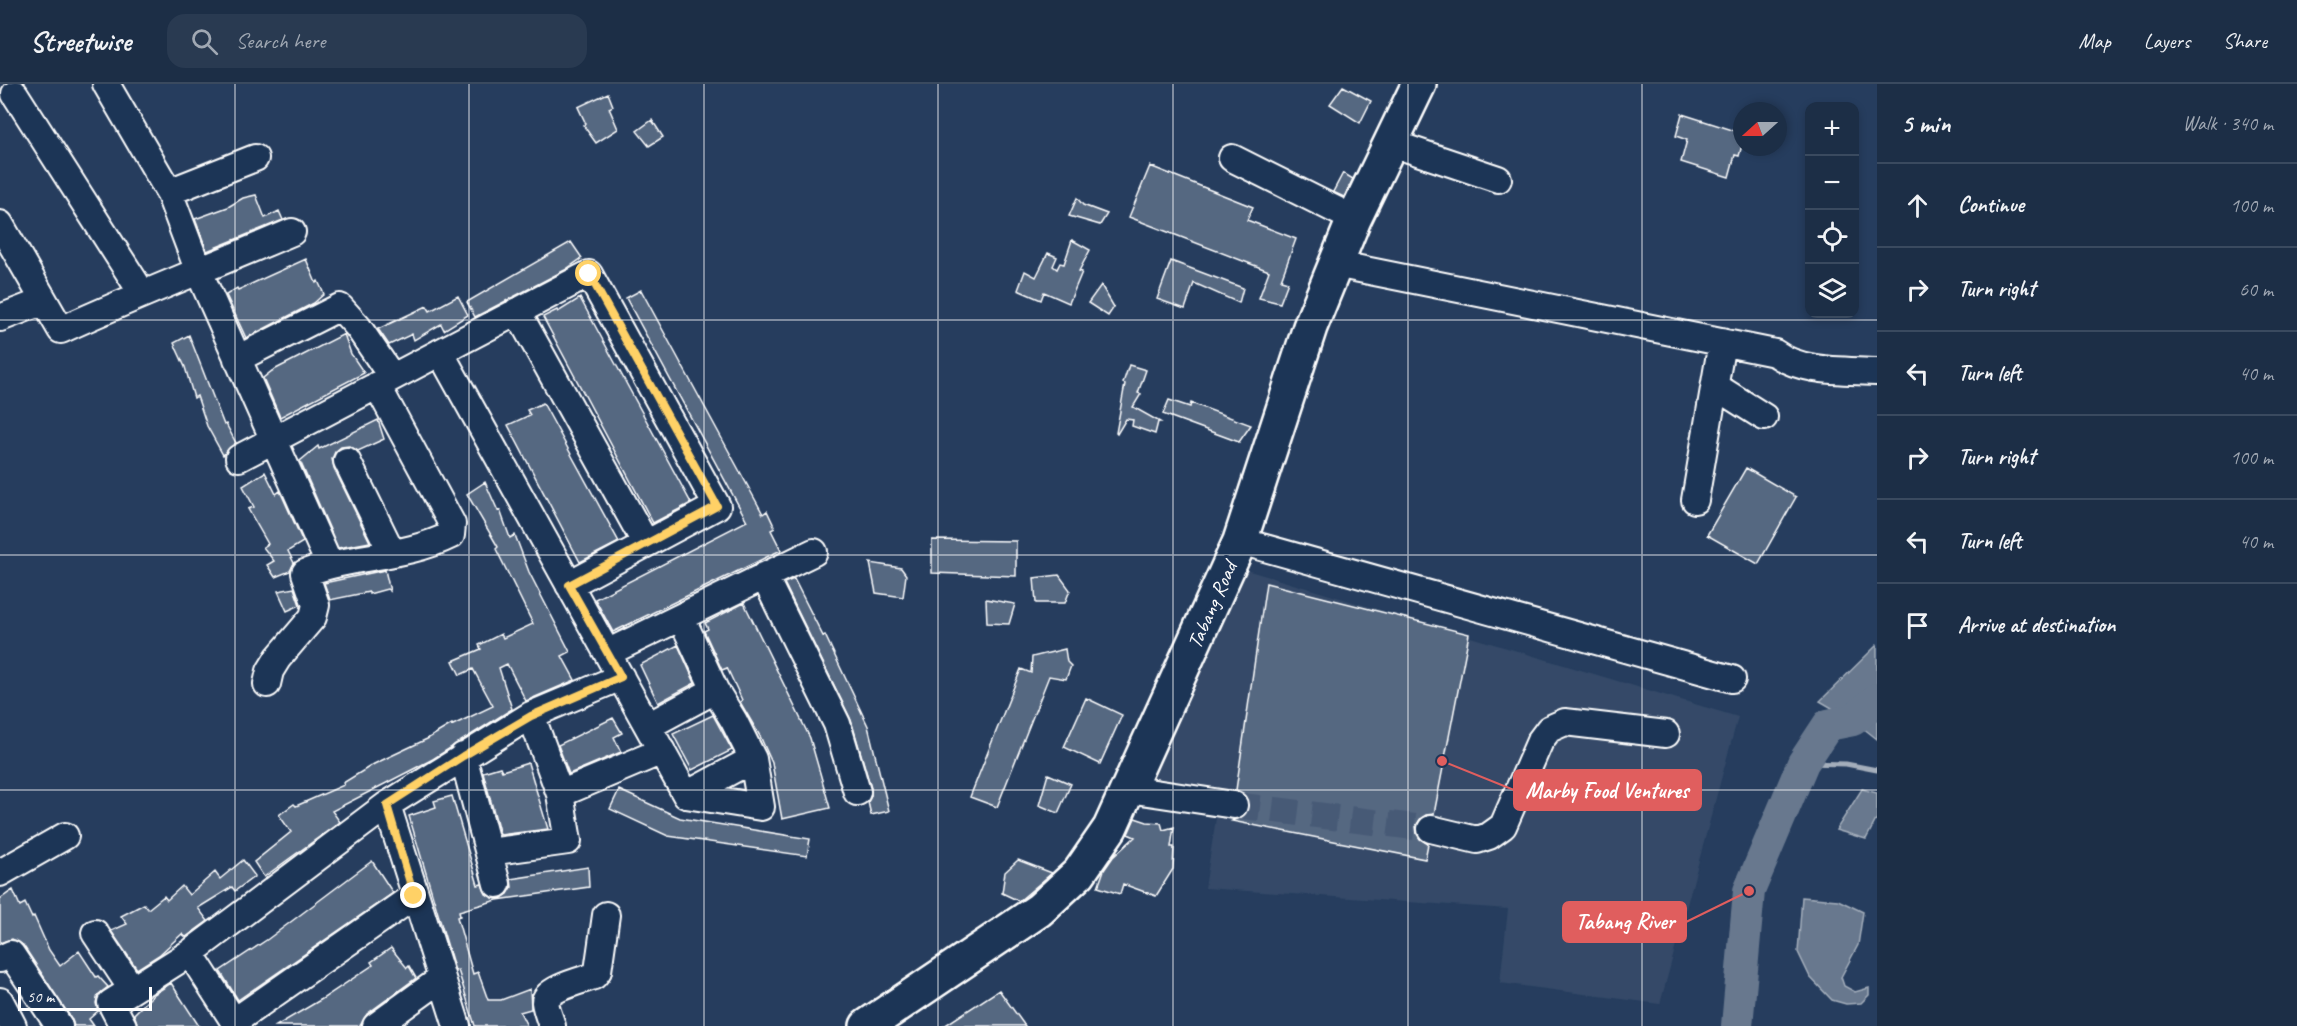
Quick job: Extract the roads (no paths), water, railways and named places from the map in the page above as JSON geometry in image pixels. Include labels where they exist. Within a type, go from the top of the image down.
[{"type":"main road","name":"Tabang Road","points":[[867,1026],[1039,910],[1079,873],[1110,828],[1240,541],[1310,327],[1354,219],[1419,84]]},
{"type":"street","points":[[106,84],[169,192],[199,272],[329,564]]},
{"type":"street","points":[[10,95],[142,293]]},
{"type":"street","points":[[1391,144],[1498,179]]},
{"type":"street","points":[[169,192],[255,158]]},
{"type":"street","points":[[1232,158],[1354,219]]},
{"type":"street","points":[[0,224],[61,330],[142,293],[199,272],[292,232]]},
{"type":"street","points":[[1335,264],[1774,353],[1786,361],[1830,370],[1877,372]]},
{"type":"street","points":[[239,458],[589,274],[717,506],[569,585]]},
{"type":"street","points":[[0,318],[44,301]]},
{"type":"street","points":[[237,359],[340,307],[358,327],[452,524],[451,535],[441,540],[410,550],[329,564],[305,573],[316,605],[313,617],[278,658],[270,671],[267,684]]},
{"type":"street","points":[[517,311],[646,544]]},
{"type":"street","points":[[1695,500],[1722,342]]},
{"type":"street","points":[[440,352],[686,795]]},
{"type":"street","points":[[1715,386],[1764,417]]},
{"type":"street","points":[[347,461],[392,553]]},
{"type":"street","points":[[1240,541],[1732,679]]},
{"type":"street","points":[[607,653],[814,552]]},
{"type":"street","points":[[764,576],[837,724],[857,792]]},
{"type":"street","points":[[681,617],[715,690],[753,759],[761,807],[686,795]]},
{"type":"street","points":[[123,1026],[111,1003],[190,953],[387,805],[531,716],[621,677]]},
{"type":"street","points":[[648,726],[715,690]]},
{"type":"street","points":[[489,852],[568,841],[560,794],[531,716]]},
{"type":"street","points":[[1431,829],[1477,840],[1489,836],[1503,826],[1540,741],[1549,729],[1565,722],[1666,734]]},
{"type":"street","points":[[560,794],[662,751]]},
{"type":"street","points":[[463,756],[497,884]]},
{"type":"street","points":[[686,795],[753,759]]},
{"type":"street","points":[[1128,789],[1234,805]]},
{"type":"street","points":[[387,805],[456,1026]]},
{"type":"street","points":[[0,873],[65,836]]},
{"type":"street","points":[[190,953],[236,1024],[414,896]]},
{"type":"street","points":[[552,1026],[545,1001],[547,995],[594,976],[598,971],[606,915]]},
{"type":"street","points":[[95,933],[132,989]]},
{"type":"street","points":[[0,959],[10,954],[59,1026]]},
{"type":"street","points":[[376,1026],[441,979]]},
{"type":"street","points":[[0,1001],[13,1026]]},
{"type":"waterway","points":[[1737,1026],[1749,891],[1803,763],[1828,725],[1853,720],[1877,699]]},
{"type":"waterway","points":[[1803,763],[1846,764],[1877,770]]},
{"type":"tunnel","points":[[1234,805],[1431,829]]},
{"type":"place","name":"Marby Food Ventures","points":[[1442,761]]},
{"type":"place","name":"Tabang River","points":[[1749,891]]}]
